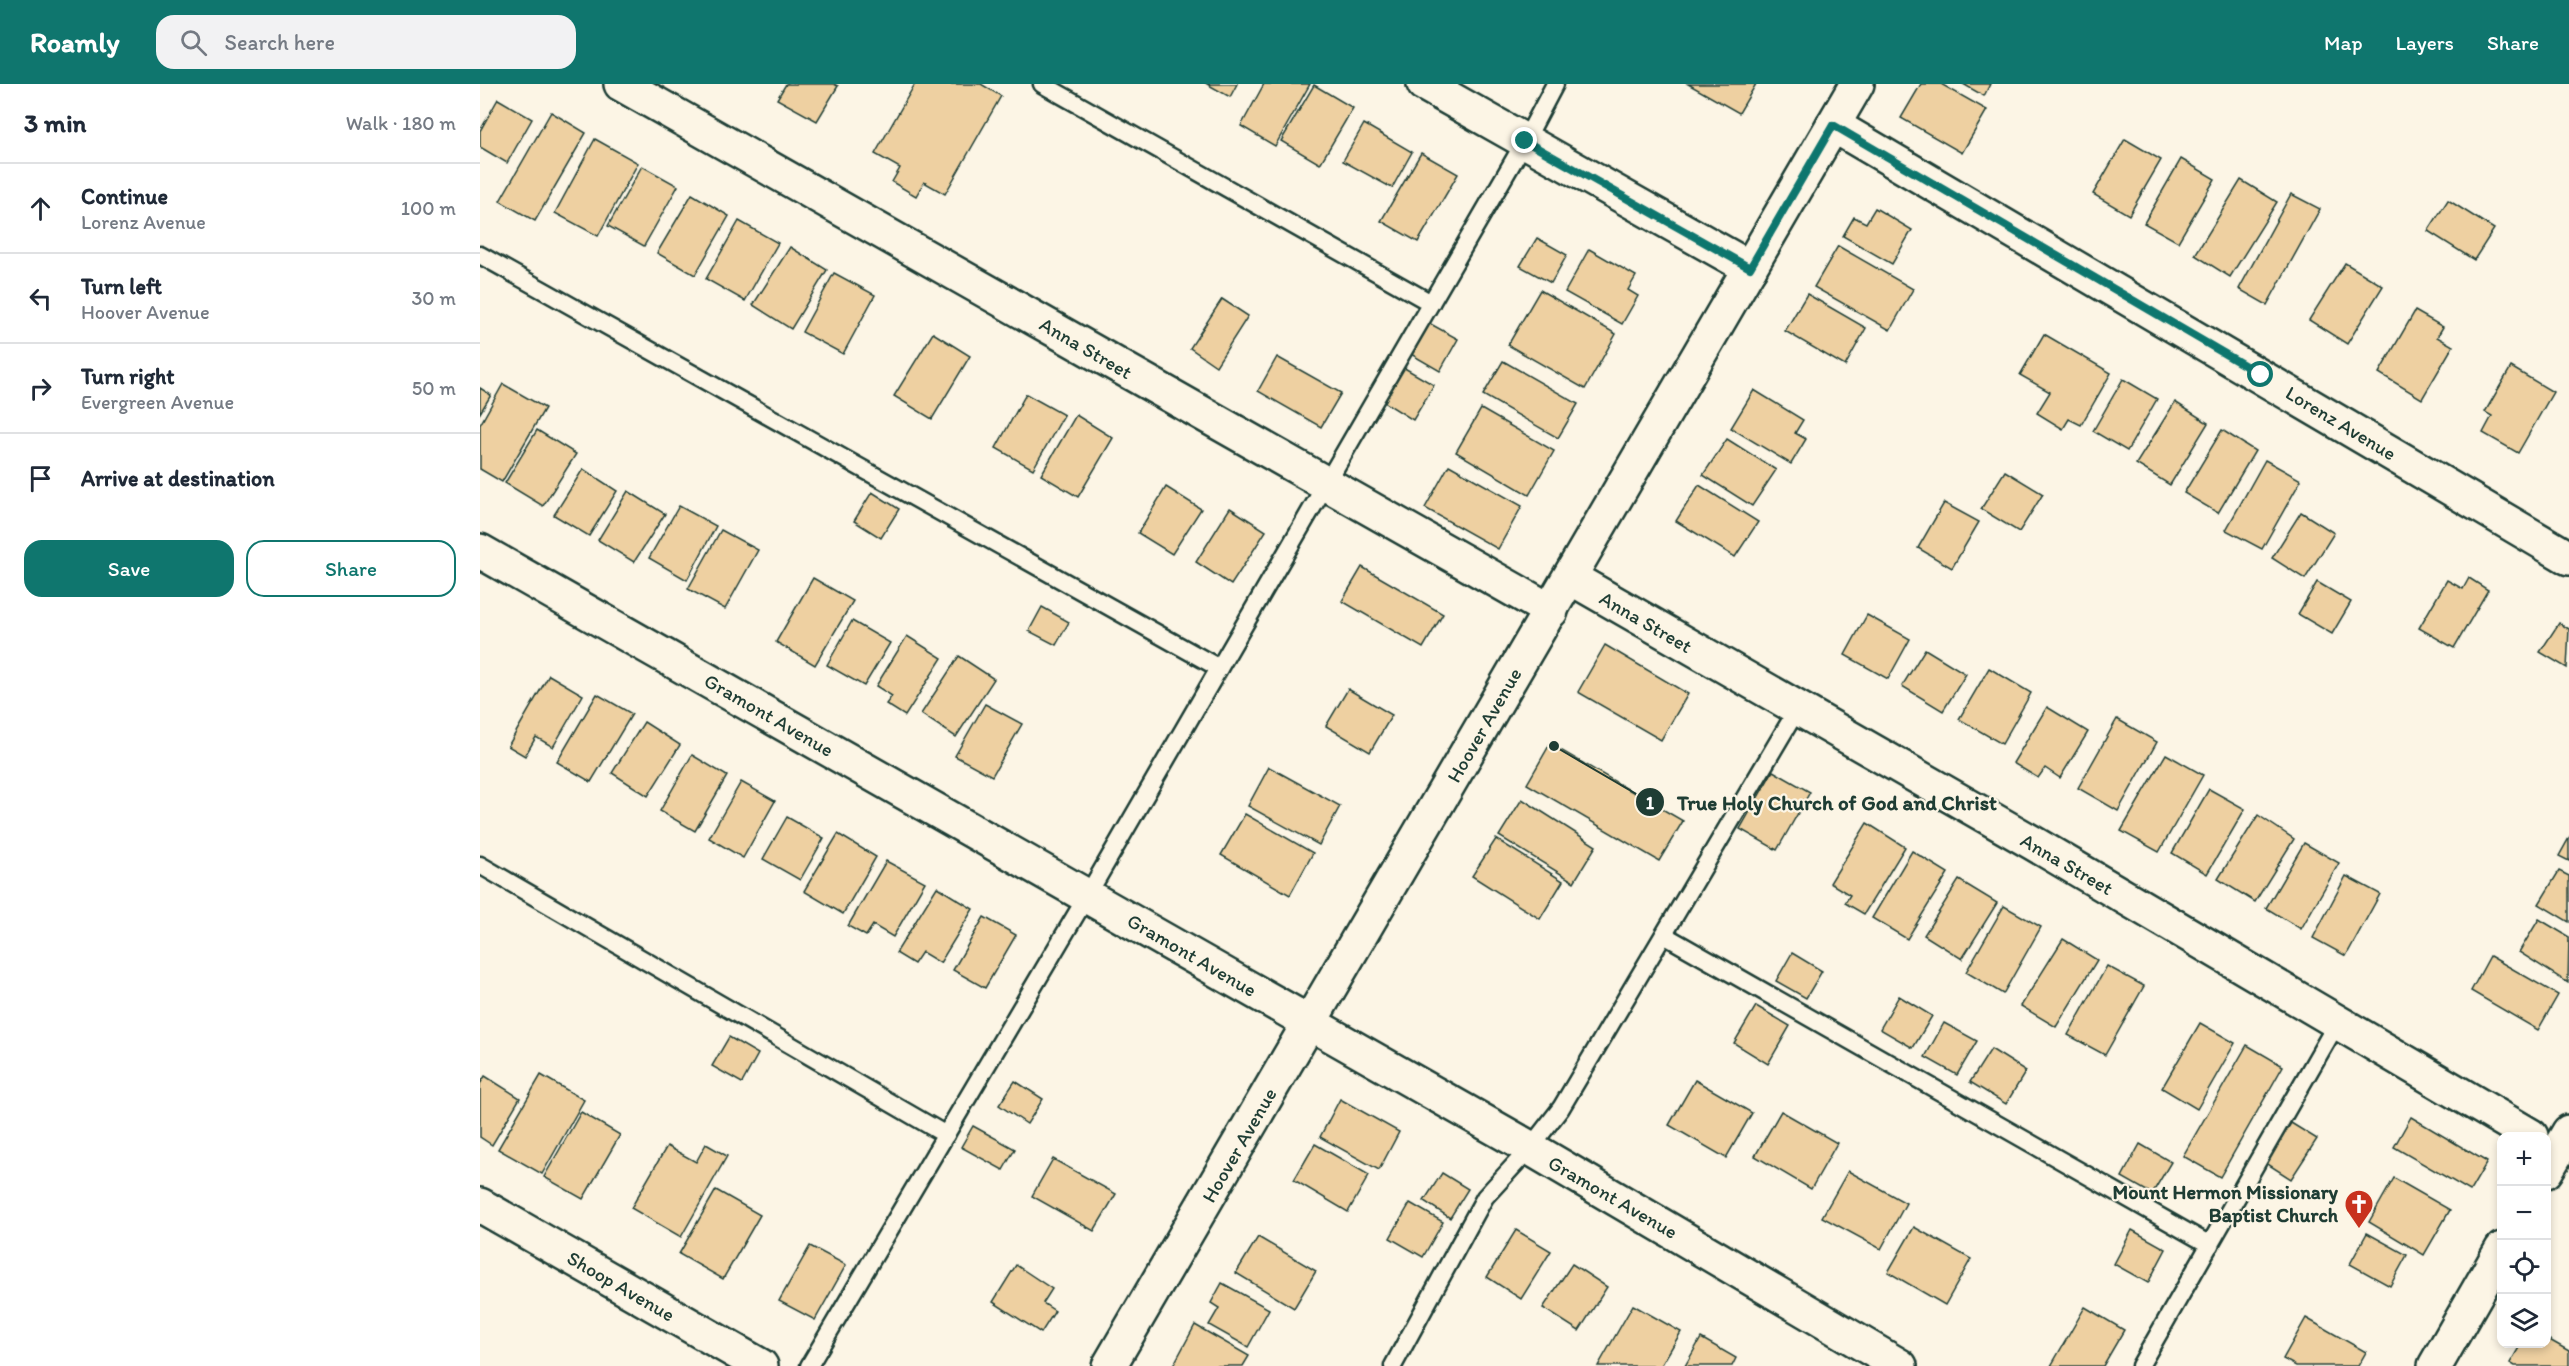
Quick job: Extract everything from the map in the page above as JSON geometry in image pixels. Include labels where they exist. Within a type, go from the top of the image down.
[{"type":"street","name":"Anna Street","points":[[621,84],[1551,611]]},
{"type":"street","points":[[1424,84],[1750,268]]},
{"type":"street","name":"Hoover Avenue","points":[[1109,1366],[1857,84]]},
{"type":"street","name":"Lorenz Avenue","points":[[1833,125],[2569,558]]},
{"type":"street","name":"Gramont Avenue","points":[[480,551],[1530,1148],[1900,1366]]},
{"type":"street","name":"Anna Street","points":[[1570,578],[1798,708],[2553,1149]]},
{"type":"street","name":"Shoop Avenue","points":[[480,1205],[762,1366]]},
{"type":"street","points":[[2435,1366],[2497,1258]]},
{"type":"lane","points":[[1042,84],[1431,303]]},
{"type":"lane","points":[[808,1366],[1087,896],[1525,141],[1555,84]]},
{"type":"lane","points":[[480,255],[1219,668]]},
{"type":"lane","points":[[1393,1366],[1485,1197],[1530,1148],[1561,1108],[1798,708]]},
{"type":"lane","points":[[480,866],[946,1135]]},
{"type":"lane","points":[[1664,935],[2210,1245]]},
{"type":"lane","points":[[2140,1366],[2337,1023]]},
{"type":"building","points":[[786,84],[834,84],[838,86],[817,121],[777,99]]},
{"type":"building","points":[[915,84],[981,84],[1001,96],[945,194],[924,182],[916,196],[892,182],[900,168],[875,154]]},
{"type":"building","points":[[1207,84],[1237,84],[1230,97]]},
{"type":"building","points":[[1264,84],[1310,84],[1275,146],[1241,126]]},
{"type":"building","points":[[1688,84],[1756,84],[1739,113]]},
{"type":"building","points":[[1921,84],[1941,84],[1987,110],[1962,153],[1901,118]]},
{"type":"building","points":[[1963,84],[1990,84],[1984,96]]},
{"type":"building","points":[[1314,85],[1353,108],[1320,164],[1281,141]]},
{"type":"building","points":[[498,99],[532,119],[507,163],[480,147],[480,131]]},
{"type":"building","points":[[551,112],[586,133],[535,221],[500,201]]},
{"type":"building","points":[[1364,124],[1412,152],[1392,188],[1343,161]]},
{"type":"building","points":[[595,139],[638,163],[598,236],[555,213]]},
{"type":"building","points":[[2125,139],[2161,160],[2129,215],[2093,194]]},
{"type":"building","points":[[1421,153],[1458,174],[1418,242],[1381,221]]},
{"type":"building","points":[[2181,159],[2215,179],[2178,242],[2144,223]]},
{"type":"building","points":[[642,166],[678,186],[644,246],[608,226]]},
{"type":"building","points":[[2241,180],[2277,202],[2230,277],[2195,255]]},
{"type":"building","points":[[692,194],[729,216],[695,275],[657,253]]},
{"type":"building","points":[[2291,194],[2320,209],[2267,305],[2239,289]]},
{"type":"building","points":[[2448,200],[2494,229],[2474,260],[2428,231]]},
{"type":"building","points":[[1875,208],[1912,230],[1892,264],[1843,236],[1854,217],[1866,223]]},
{"type":"building","points":[[739,221],[778,243],[745,301],[706,279]]},
{"type":"building","points":[[1537,238],[1567,255],[1551,283],[1520,266]]},
{"type":"building","points":[[1838,246],[1913,289],[1890,330],[1814,287]]},
{"type":"building","points":[[790,247],[827,270],[791,329],[753,305]]},
{"type":"building","points":[[1589,249],[1636,276],[1628,290],[1638,296],[1622,324],[1565,292]]},
{"type":"building","points":[[2345,263],[2383,286],[2347,344],[2309,320]]},
{"type":"building","points":[[834,273],[875,295],[843,354],[802,332]]},
{"type":"building","points":[[1540,290],[1616,334],[1585,389],[1508,345]]},
{"type":"building","points":[[1807,294],[1866,328],[1845,366],[1785,331]]},
{"type":"building","points":[[1222,299],[1248,316],[1216,366],[1190,348]]},
{"type":"building","points":[[2415,311],[2443,327],[2437,337],[2453,346],[2422,399],[2379,373]]},
{"type":"building","points":[[1427,322],[1458,339],[1440,371],[1409,353]]},
{"type":"building","points":[[933,333],[970,356],[932,419],[894,396]]},
{"type":"building","points":[[2044,334],[2111,373],[2081,425],[2069,419],[2063,429],[2037,413],[2050,392],[2020,375]]},
{"type":"building","points":[[1277,357],[1341,393],[1321,427],[1258,391]]},
{"type":"building","points":[[1503,361],[1578,404],[1558,438],[1483,395]]},
{"type":"building","points":[[1401,366],[1434,385],[1413,420],[1381,400]]},
{"type":"building","points":[[2511,367],[2553,392],[2518,453],[2483,433],[2492,416],[2485,412]]},
{"type":"building","points":[[2123,379],[2157,399],[2127,451],[2093,431]]},
{"type":"building","points":[[503,384],[545,408],[502,482],[480,469],[480,425]]},
{"type":"building","points":[[480,388],[491,395],[480,413]]},
{"type":"building","points":[[1754,390],[1803,420],[1795,433],[1806,439],[1791,464],[1731,428]]},
{"type":"building","points":[[1026,394],[1064,415],[1033,469],[996,448]]},
{"type":"building","points":[[2175,402],[2208,423],[2170,485],[2136,464]]},
{"type":"building","points":[[1481,409],[1554,451],[1529,495],[1456,452]]},
{"type":"building","points":[[1076,415],[1113,438],[1078,497],[1041,475]]},
{"type":"building","points":[[537,430],[576,454],[543,506],[505,483]]},
{"type":"building","points":[[2222,430],[2255,451],[2218,513],[2184,493]]},
{"type":"building","points":[[1727,439],[1776,470],[1752,506],[1703,475]]},
{"type":"building","points":[[2265,460],[2301,480],[2262,549],[2226,530]]},
{"type":"building","points":[[1449,465],[1522,506],[1498,549],[1425,508]]},
{"type":"building","points":[[583,469],[617,491],[589,536],[554,515]]},
{"type":"building","points":[[2005,471],[2043,494],[2019,532],[1981,509]]},
{"type":"building","points":[[1699,485],[1758,522],[1735,557],[1676,521]]},
{"type":"building","points":[[1166,487],[1201,509],[1172,554],[1138,533]]},
{"type":"building","points":[[628,491],[665,514],[634,562],[598,540]]},
{"type":"building","points":[[872,492],[899,509],[881,538],[854,521]]},
{"type":"building","points":[[1944,503],[1979,522],[1952,568],[1918,548]]},
{"type":"building","points":[[679,506],[716,526],[687,580],[649,558]]},
{"type":"building","points":[[1230,508],[1266,531],[1231,585],[1196,562]]},
{"type":"building","points":[[2301,512],[2334,533],[2305,579],[2272,558]]},
{"type":"building","points":[[721,530],[758,550],[725,609],[688,589]]},
{"type":"building","points":[[1362,567],[1443,614],[1423,648],[1342,601]]},
{"type":"building","points":[[813,578],[853,601],[815,665],[776,642]]},
{"type":"building","points":[[2469,578],[2488,590],[2454,648],[2419,628],[2447,580],[2463,589]]},
{"type":"building","points":[[2317,582],[2351,602],[2332,634],[2298,614]]},
{"type":"building","points":[[1042,607],[1069,622],[1056,645],[1029,631]]},
{"type":"building","points":[[1867,615],[1910,639],[1888,679],[1845,655]]},
{"type":"building","points":[[852,621],[890,643],[864,686],[827,665]]},
{"type":"building","points":[[2559,623],[2569,629],[2567,668],[2540,652]]},
{"type":"building","points":[[907,636],[942,658],[905,716],[886,704],[892,696],[876,686]]},
{"type":"building","points":[[1605,645],[1688,694],[1661,740],[1578,692]]},
{"type":"building","points":[[1925,649],[1966,674],[1943,711],[1902,686]]},
{"type":"building","points":[[959,656],[994,679],[956,737],[921,714]]},
{"type":"building","points":[[1989,668],[2031,693],[2002,744],[1959,719]]},
{"type":"building","points":[[549,675],[583,695],[553,747],[536,737],[525,756],[508,746]]},
{"type":"building","points":[[1348,689],[1392,715],[1370,752],[1326,726]]},
{"type":"building","points":[[597,694],[632,714],[591,782],[557,762]]},
{"type":"building","points":[[985,704],[1022,724],[992,776],[955,756]]},
{"type":"building","points":[[2047,707],[2088,732],[2060,778],[2045,768],[2038,778],[2013,763]]},
{"type":"building","points":[[2117,719],[2157,742],[2118,811],[2078,788]]},
{"type":"building","points":[[644,722],[680,745],[648,796],[612,773]]},
{"type":"building","points":[[1550,744],[1683,821],[1659,861],[1527,784]]},
{"type":"building","points":[[2166,754],[2203,775],[2159,852],[2121,831]]},
{"type":"building","points":[[692,755],[727,776],[695,831],[660,811]]},
{"type":"building","points":[[1269,767],[1340,806],[1319,845],[1248,806]]},
{"type":"building","points":[[1773,771],[1810,792],[1777,850],[1740,829]]},
{"type":"building","points":[[741,782],[775,801],[743,858],[709,838]]},
{"type":"building","points":[[2209,789],[2245,809],[2207,874],[2172,853]]},
{"type":"building","points":[[1522,799],[1596,846],[1574,882],[1499,836]]},
{"type":"building","points":[[1245,814],[1313,853],[1290,895],[1221,855]]},
{"type":"building","points":[[2258,815],[2294,839],[2255,902],[2218,879]]},
{"type":"building","points":[[787,817],[824,838],[800,880],[763,859]]},
{"type":"building","points":[[1867,823],[1905,847],[1864,914],[1845,903],[1850,895],[1830,883]]},
{"type":"building","points":[[838,834],[876,857],[843,914],[804,891]]},
{"type":"building","points":[[2569,838],[2569,861],[2559,856]]},
{"type":"building","points":[[1496,839],[1563,881],[1540,919],[1472,876]]},
{"type":"building","points":[[2304,843],[2339,863],[2301,929],[2266,908]]},
{"type":"building","points":[[1912,851],[1948,873],[1907,939],[1872,918]]},
{"type":"building","points":[[886,861],[925,882],[893,937],[873,925],[866,936],[848,926]]},
{"type":"building","points":[[2559,871],[2569,876],[2569,922],[2539,904]]},
{"type":"building","points":[[2346,876],[2380,894],[2346,956],[2313,938]]},
{"type":"building","points":[[1959,880],[1997,903],[1962,959],[1924,935]]},
{"type":"building","points":[[937,887],[973,909],[940,963],[922,952],[914,964],[896,953]]},
{"type":"building","points":[[2004,906],[2041,927],[2003,994],[1966,972]]},
{"type":"building","points":[[984,917],[1016,935],[985,988],[953,970]]},
{"type":"building","points":[[2539,919],[2569,937],[2568,983],[2519,952]]},
{"type":"building","points":[[2063,939],[2097,960],[2056,1027],[2021,1006]]},
{"type":"building","points":[[1792,953],[1822,971],[1806,998],[1776,981]]},
{"type":"building","points":[[2490,956],[2558,995],[2538,1030],[2471,991]]},
{"type":"building","points":[[2107,966],[2144,986],[2105,1055],[2068,1035]]},
{"type":"building","points":[[1899,996],[1932,1016],[1913,1048],[1880,1029]]},
{"type":"building","points":[[1756,1006],[1790,1026],[1768,1064],[1734,1043]]},
{"type":"building","points":[[1944,1023],[1977,1041],[1957,1075],[1925,1057]]},
{"type":"building","points":[[2200,1023],[2235,1043],[2197,1109],[2162,1088]]},
{"type":"building","points":[[729,1037],[758,1054],[742,1083],[712,1066]]},
{"type":"building","points":[[2247,1045],[2283,1066],[2220,1177],[2183,1156]]},
{"type":"building","points":[[1991,1049],[2026,1071],[2006,1104],[1970,1082]]},
{"type":"building","points":[[541,1075],[584,1100],[542,1174],[498,1149]]},
{"type":"building","points":[[485,1076],[520,1098],[492,1145],[480,1137],[480,1084]]},
{"type":"building","points":[[1695,1080],[1752,1113],[1726,1158],[1669,1125]]},
{"type":"building","points":[[1015,1081],[1043,1099],[1027,1124],[999,1105]]},
{"type":"building","points":[[1340,1099],[1399,1132],[1379,1170],[1320,1137]]},
{"type":"building","points":[[1781,1111],[1837,1143],[1811,1189],[1755,1156]]},
{"type":"building","points":[[581,1112],[620,1135],[583,1199],[544,1177]]},
{"type":"building","points":[[2411,1117],[2487,1162],[2470,1191],[2394,1147]]},
{"type":"building","points":[[2291,1123],[2317,1139],[2291,1179],[2266,1163]]},
{"type":"building","points":[[973,1126],[1015,1149],[1003,1170],[961,1147]]},
{"type":"building","points":[[706,1144],[727,1156],[681,1237],[631,1208],[667,1146],[696,1162]]},
{"type":"building","points":[[1315,1144],[1369,1175],[1348,1212],[1294,1180]]},
{"type":"building","points":[[2140,1144],[2171,1162],[2152,1194],[2122,1177]]},
{"type":"building","points":[[1053,1159],[1116,1194],[1094,1231],[1032,1196]]},
{"type":"building","points":[[1848,1171],[1906,1203],[1881,1249],[1822,1217]]},
{"type":"building","points":[[1442,1173],[1468,1189],[1450,1218],[1424,1201]]},
{"type":"building","points":[[2394,1178],[2450,1210],[2424,1255],[2369,1222]]},
{"type":"building","points":[[716,1190],[760,1215],[723,1279],[679,1254]]},
{"type":"building","points":[[1410,1203],[1443,1222],[1423,1257],[1390,1238]]},
{"type":"building","points":[[1914,1227],[1971,1259],[1945,1305],[1888,1272]]},
{"type":"building","points":[[1516,1230],[1551,1251],[1521,1299],[1487,1277]]},
{"type":"building","points":[[2132,1230],[2166,1249],[2148,1283],[2114,1264]]},
{"type":"building","points":[[2367,1233],[2407,1255],[2390,1286],[2350,1264]]},
{"type":"building","points":[[1258,1237],[1316,1271],[1294,1308],[1236,1273]]},
{"type":"building","points":[[810,1246],[846,1265],[815,1320],[779,1301]]},
{"type":"building","points":[[1572,1264],[1607,1287],[1579,1331],[1543,1308]]},
{"type":"building","points":[[1016,1265],[1052,1289],[1043,1303],[1055,1311],[1041,1333],[993,1302]]},
{"type":"building","points":[[1222,1283],[1269,1309],[1248,1347],[1209,1325],[1219,1308],[1211,1303]]},
{"type":"building","points":[[1633,1305],[1681,1332],[1661,1366],[1598,1366]]},
{"type":"building","points":[[2085,1307],[2124,1330],[2103,1366],[2051,1366]]},
{"type":"building","points":[[2306,1318],[2366,1352],[2358,1366],[2296,1366],[2283,1359]]},
{"type":"building","points":[[1195,1325],[1249,1356],[1243,1366],[1173,1366]]},
{"type":"building","points":[[1701,1338],[1736,1358],[1732,1366],[1685,1366]]},
{"type":"building","points":[[2551,1341],[2569,1351],[2569,1366],[2515,1366],[2510,1363],[2519,1348],[2551,1348]]},
{"type":"place","name":"True Holy Church of God and Christ","points":[[1554,746]]},
{"type":"place","name":"Mount Hermon Missionary Baptist Church","points":[[2359,1230]]},
{"type":"route","points":[[1525,141],[1750,268],[1833,125],[2261,375]]}]
